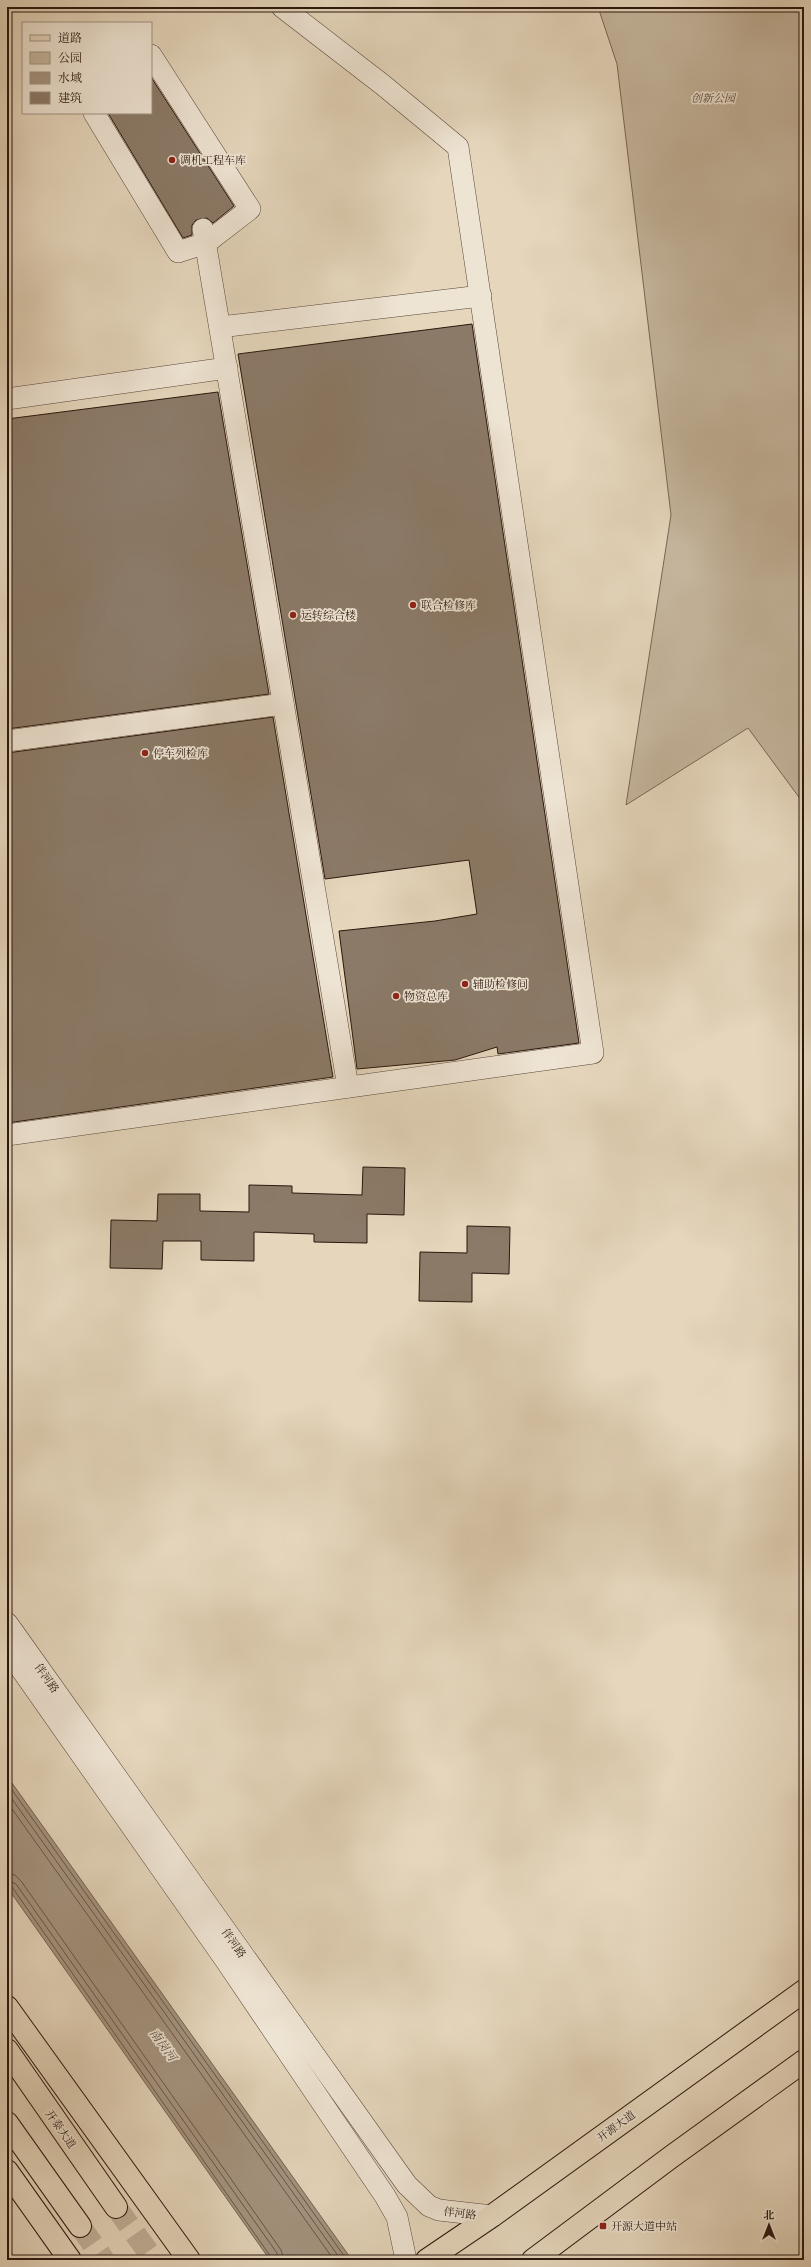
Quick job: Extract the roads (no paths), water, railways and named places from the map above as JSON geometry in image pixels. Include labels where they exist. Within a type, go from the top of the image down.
[{"type":"main road","name":"开源大道","points":[[427,2260],[492,2216],[804,1991]]},
{"type":"main road","points":[[7,2007],[189,2260]]},
{"type":"main road","name":"开泰大道","points":[[7,2050],[116,2207]]},
{"type":"main road","points":[[533,2260],[670,2157],[804,2061]]},
{"type":"main road","points":[[7,2123],[80,2226]]},
{"type":"main road","points":[[7,2171],[70,2260]]},
{"type":"street","points":[[7,1135],[593,1053],[458,147],[383,85],[282,7]]},
{"type":"street","points":[[95,114],[178,252],[250,209],[152,57]]},
{"type":"street","points":[[204,236],[348,1087]]},
{"type":"street","points":[[220,327],[481,296]]},
{"type":"street","points":[[7,399],[227,368]]},
{"type":"street","points":[[7,741],[283,704]]},
{"type":"street","name":"伴河路","points":[[7,1623],[407,2185],[429,2206],[439,2210],[492,2216]]},
{"type":"street","name":"伴河路","points":[[7,1649],[226,1961],[385,2196],[397,2217],[406,2260]]},
{"type":"water","name":"南岗河","points":[[7,1776],[352,2260],[270,2260],[7,1887]]},
{"type":"tunnel","points":[[116,2207],[154,2260]]},
{"type":"tunnel","points":[[80,2226],[104,2260]]},
{"type":"place","name":"调机工程车库","points":[[172,160]]},
{"type":"place","name":"联合检修库","points":[[413,605]]},
{"type":"place","name":"运转综合楼","points":[[293,615]]},
{"type":"place","name":"停车列检库","points":[[145,753]]},
{"type":"place","name":"辅助检修间","points":[[465,984]]},
{"type":"place","name":"物资总库","points":[[396,996]]},
{"type":"place","name":"开源大道中站","points":[[603,2226]]},
{"type":"park label","name":"创新公园","points":[[713,98]]}]
